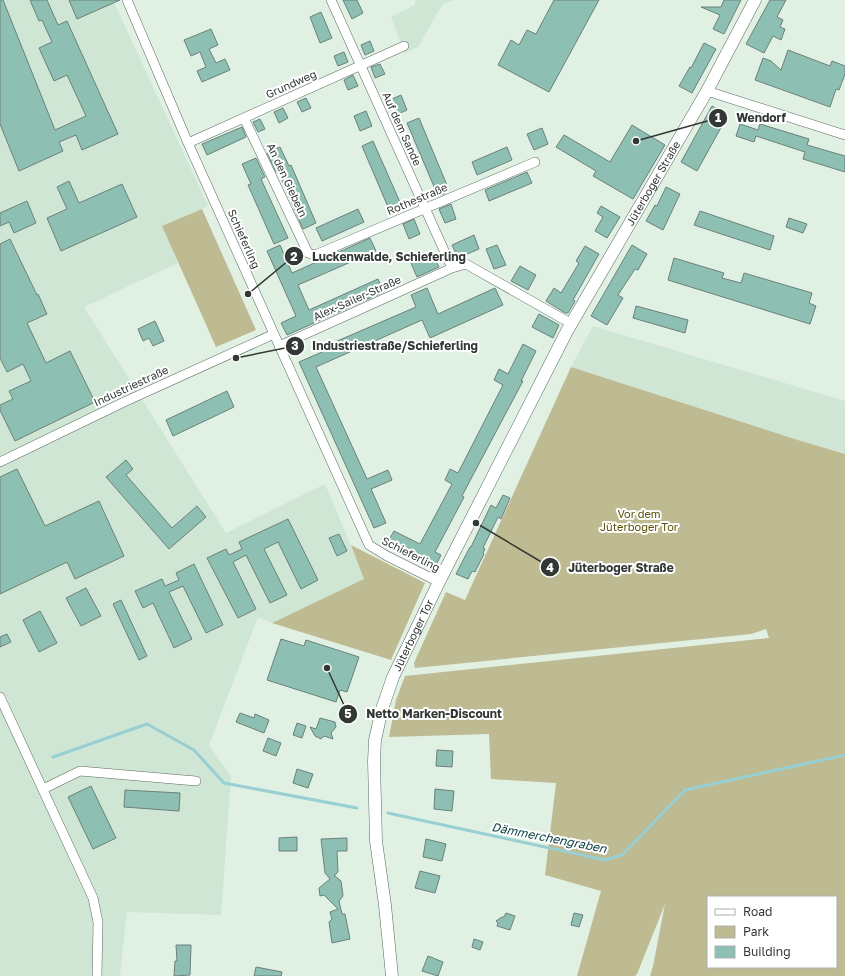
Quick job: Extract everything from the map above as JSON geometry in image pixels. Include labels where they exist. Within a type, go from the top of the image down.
[{"type":"main road","name":"Jüterboger Straße","points":[[572,324],[707,91],[755,0]]},
{"type":"main road","name":"Jüterboger Tor","points":[[392,976],[385,905],[376,841],[374,761],[375,740],[382,709],[393,677],[439,582],[572,324]]},
{"type":"street","name":"Schieferling","points":[[127,0],[188,143],[369,545],[387,556],[439,582]]},
{"type":"street","name":"Auf dem Sande","points":[[331,0],[452,268]]},
{"type":"street","name":"Grundweg","points":[[188,143],[404,46]]},
{"type":"street","points":[[707,91],[845,135]]},
{"type":"street","name":"An den Giebeln","points":[[244,118],[308,253]]},
{"type":"street","name":"Rothestraße","points":[[308,253],[315,255],[535,162]]},
{"type":"street","name":"Alex-Sailer-Straße","points":[[279,346],[462,264],[470,265],[572,324]]},
{"type":"street","name":"Industriestraße","points":[[0,462],[124,402],[274,334]]},
{"type":"street","points":[[0,697],[93,898],[98,922],[97,976]]},
{"type":"street","points":[[43,789],[80,771],[196,781]]},
{"type":"shaded area","points":[[0,0],[113,0],[208,206],[163,226],[165,227],[178,263],[84,307],[226,533],[325,484],[365,579],[272,623],[258,617],[209,745],[231,777],[221,915],[127,912],[120,976],[0,976]]},
{"type":"shaded area","points":[[415,0],[453,0],[442,5],[418,47],[405,53],[391,17],[415,5]]},
{"type":"shaded area","points":[[593,326],[845,401],[845,454],[571,367]]},
{"type":"green space","points":[[202,209],[256,330],[216,347],[162,226]]},
{"type":"green space","name":"Vor dem Jüterboger Tor","points":[[571,367],[845,454],[845,976],[650,976],[665,904],[635,976],[577,976],[601,891],[545,875],[556,783],[491,779],[489,734],[389,737],[396,700],[405,676],[769,638],[766,629],[751,634],[415,668],[414,663],[446,592],[465,600]]},
{"type":"green space","points":[[351,545],[425,583],[391,660],[272,623],[364,579]]},
{"type":"building","points":[[0,0],[3,0],[55,130],[86,116],[67,75],[54,81],[39,48],[52,42],[42,20],[39,21],[30,0],[47,0],[58,25],[67,21],[118,134],[82,150],[76,135],[59,142],[63,151],[19,171],[0,124]]},
{"type":"building","points":[[69,0],[120,0],[77,19]]},
{"type":"building","points":[[343,0],[357,0],[363,13],[352,19]]},
{"type":"building","points":[[554,0],[599,0],[549,92],[498,65],[511,40],[519,45],[527,30],[536,34]]},
{"type":"building","points":[[724,0],[741,0],[724,34],[713,29],[720,15],[701,7],[721,7]]},
{"type":"building","points":[[770,0],[786,0],[777,17],[783,20],[780,27],[785,29],[781,40],[773,36],[764,53],[746,44]]},
{"type":"building","points":[[321,12],[332,38],[320,43],[310,17]]},
{"type":"building","points":[[211,29],[218,45],[209,49],[216,63],[225,59],[230,70],[202,82],[197,71],[206,67],[200,52],[191,56],[184,40]]},
{"type":"building","points":[[370,41],[374,51],[365,55],[361,45]]},
{"type":"building","points":[[704,43],[716,49],[692,93],[679,86],[690,67],[691,68]]},
{"type":"building","points":[[788,50],[830,66],[832,61],[845,66],[845,74],[839,90],[836,89],[830,107],[755,80],[763,58],[771,61],[781,70]]},
{"type":"building","points":[[344,52],[348,62],[338,66],[334,56]]},
{"type":"building","points":[[380,64],[385,74],[375,78],[371,67]]},
{"type":"building","points":[[353,75],[358,86],[348,90],[344,80]]},
{"type":"building","points":[[401,95],[407,110],[396,115],[390,100]]},
{"type":"building","points":[[306,98],[311,108],[302,112],[297,102]]},
{"type":"building","points":[[712,106],[728,115],[697,171],[681,162]]},
{"type":"building","points":[[283,108],[288,118],[279,123],[274,112]]},
{"type":"building","points":[[366,111],[372,126],[360,131],[354,116]]},
{"type":"building","points":[[419,118],[449,190],[438,196],[407,123]]},
{"type":"building","points":[[260,119],[265,129],[258,132],[253,122]]},
{"type":"building","points":[[740,124],[758,130],[760,124],[809,139],[807,145],[845,156],[845,172],[803,159],[805,152],[756,136],[754,142],[736,136]]},
{"type":"building","points":[[632,125],[665,145],[633,199],[593,176],[596,171],[556,147],[564,135],[610,162]]},
{"type":"building","points":[[242,127],[246,137],[207,155],[202,144]]},
{"type":"building","points":[[542,128],[548,144],[534,150],[527,134]]},
{"type":"building","points":[[373,141],[403,209],[391,214],[362,146]]},
{"type":"building","points":[[280,147],[289,166],[291,165],[316,223],[303,229],[278,171],[276,172],[267,153]]},
{"type":"building","points":[[507,147],[512,160],[477,175],[472,162]]},
{"type":"building","points":[[256,158],[265,177],[261,179],[288,238],[274,244],[248,185],[251,184],[242,164]]},
{"type":"building","points":[[527,172],[532,183],[489,201],[485,190]]},
{"type":"building","points":[[69,181],[79,203],[122,184],[137,217],[61,251],[47,218],[67,209],[57,187]]},
{"type":"building","points":[[666,187],[680,194],[663,230],[646,221],[655,205],[657,206]]},
{"type":"building","points":[[27,201],[36,223],[14,233],[9,222],[0,226],[0,213]]},
{"type":"building","points":[[451,204],[456,219],[445,223],[439,209]]},
{"type":"building","points":[[601,206],[620,217],[607,238],[595,231],[603,217],[597,213]]},
{"type":"building","points":[[358,209],[364,222],[322,241],[316,228]]},
{"type":"building","points":[[700,211],[774,236],[770,250],[694,225]]},
{"type":"building","points":[[789,218],[807,224],[803,233],[786,227]]},
{"type":"building","points":[[414,219],[420,234],[409,239],[403,224]]},
{"type":"building","points":[[474,235],[479,249],[458,258],[452,245]]},
{"type":"building","points":[[370,238],[376,251],[298,285],[309,310],[378,279],[384,292],[287,335],[281,323],[296,316],[267,251],[280,245],[292,273]]},
{"type":"building","points":[[10,239],[47,314],[27,323],[46,363],[70,351],[95,402],[15,441],[0,410],[0,405],[13,399],[9,391],[31,381],[23,364],[7,372],[0,358],[0,244]]},
{"type":"building","points":[[497,245],[506,265],[494,269],[486,249]]},
{"type":"building","points":[[632,245],[647,254],[638,270],[635,269],[618,295],[623,298],[607,325],[591,316]]},
{"type":"building","points":[[585,246],[599,254],[573,300],[575,301],[568,313],[565,313],[546,301],[554,288],[561,293],[579,263],[576,261]]},
{"type":"building","points":[[433,254],[439,267],[417,277],[411,263]]},
{"type":"building","points":[[674,258],[724,273],[722,278],[741,283],[744,273],[812,293],[809,303],[816,306],[810,324],[668,280]]},
{"type":"building","points":[[520,266],[536,275],[528,290],[511,281]]},
{"type":"building","points":[[427,288],[438,314],[495,288],[503,305],[430,338],[422,320],[316,367],[367,479],[388,470],[392,480],[371,489],[386,523],[374,528],[299,362],[322,352],[321,348],[416,307],[411,295]]},
{"type":"building","points":[[636,306],[688,320],[685,333],[633,318]]},
{"type":"building","points":[[539,314],[559,325],[553,338],[532,327]]},
{"type":"building","points":[[155,321],[164,341],[153,346],[149,338],[143,341],[138,329]]},
{"type":"building","points":[[523,344],[536,351],[521,381],[523,381],[462,496],[464,497],[435,552],[441,555],[435,567],[387,543],[394,531],[420,544],[452,484],[445,480],[450,469],[458,473],[503,385],[494,380],[499,369],[508,374]]},
{"type":"building","points":[[227,391],[234,407],[173,436],[166,420]]},
{"type":"building","points":[[126,460],[133,469],[126,475],[172,528],[197,506],[206,517],[169,549],[106,477]]},
{"type":"building","points":[[17,469],[45,526],[99,501],[124,556],[75,579],[67,562],[0,594],[0,477]]},
{"type":"building","points":[[503,495],[510,498],[501,519],[498,517],[483,548],[485,549],[484,554],[475,572],[472,571],[468,579],[456,574],[491,505],[496,508]]},
{"type":"building","points":[[288,519],[318,580],[301,589],[278,542],[264,549],[287,595],[270,603],[246,555],[233,562],[256,609],[238,618],[207,558],[226,549],[229,555],[242,549],[239,542]]},
{"type":"building","points":[[339,534],[347,551],[337,556],[329,538]]},
{"type":"building","points":[[194,564],[223,625],[206,633],[183,586],[169,592],[192,639],[174,648],[153,603],[143,608],[135,591],[162,579],[165,586],[179,580],[176,573]]},
{"type":"building","points":[[86,588],[101,616],[81,626],[66,598]]},
{"type":"building","points":[[121,600],[147,656],[139,660],[113,604]]},
{"type":"building","points":[[40,611],[57,643],[39,652],[23,620]]},
{"type":"building","points":[[7,634],[11,642],[0,647],[0,637]]},
{"type":"building","points":[[281,639],[304,646],[306,640],[359,657],[347,692],[340,690],[336,702],[267,680]]},
{"type":"building","points":[[240,713],[254,718],[255,714],[269,720],[264,733],[236,722]]},
{"type":"building","points":[[320,718],[335,722],[336,727],[331,733],[333,739],[324,736],[321,739],[315,736],[310,727],[316,729]]},
{"type":"building","points":[[297,723],[306,726],[302,738],[293,735]]},
{"type":"building","points":[[268,738],[281,743],[276,756],[263,751]]},
{"type":"building","points":[[437,750],[453,751],[452,767],[436,766]]},
{"type":"building","points":[[297,769],[313,774],[308,788],[293,783]]},
{"type":"building","points":[[91,786],[116,838],[93,849],[68,797]]},
{"type":"building","points":[[435,789],[454,791],[452,811],[434,809]]},
{"type":"building","points":[[125,790],[180,793],[179,811],[124,807]]},
{"type":"building","points":[[297,837],[297,851],[279,851],[279,838]]},
{"type":"building","points":[[347,838],[347,851],[337,851],[338,872],[334,876],[341,881],[343,896],[339,901],[342,914],[345,914],[350,939],[332,943],[329,922],[332,919],[330,912],[338,909],[324,895],[320,896],[319,888],[330,879],[325,873],[321,839]]},
{"type":"building","points":[[426,839],[446,844],[442,861],[423,857]]},
{"type":"building","points":[[420,871],[440,876],[435,893],[415,888]]},
{"type":"building","points":[[506,913],[515,916],[510,930],[497,926],[498,923],[496,921],[504,917]]},
{"type":"building","points":[[574,913],[583,915],[579,927],[571,925]]},
{"type":"building","points":[[474,939],[483,942],[480,950],[472,947]]},
{"type":"building","points":[[176,945],[191,945],[190,975],[174,976],[175,961],[177,961]]},
{"type":"building","points":[[428,956],[443,962],[438,976],[422,971]]},
{"type":"building","points":[[256,967],[282,972],[281,976],[254,976]]},
{"type":"waterway","name":"Dämmerchengraben","points":[[53,757],[147,724],[194,750],[224,783],[357,808]]},
{"type":"waterway","name":"Dämmerchengraben","points":[[388,813],[605,860],[622,855],[685,790],[845,755]]},
{"type":"place","name":"Wendorf","points":[[636,141]]},
{"type":"place","name":"Luckenwalde, Schieferling","points":[[248,294]]},
{"type":"place","name":"Industriestraße/Schieferling","points":[[236,358]]},
{"type":"place","name":"Jüterboger Straße","points":[[476,523]]},
{"type":"place","name":"Netto Marken-Discount","points":[[327,668]]}]
